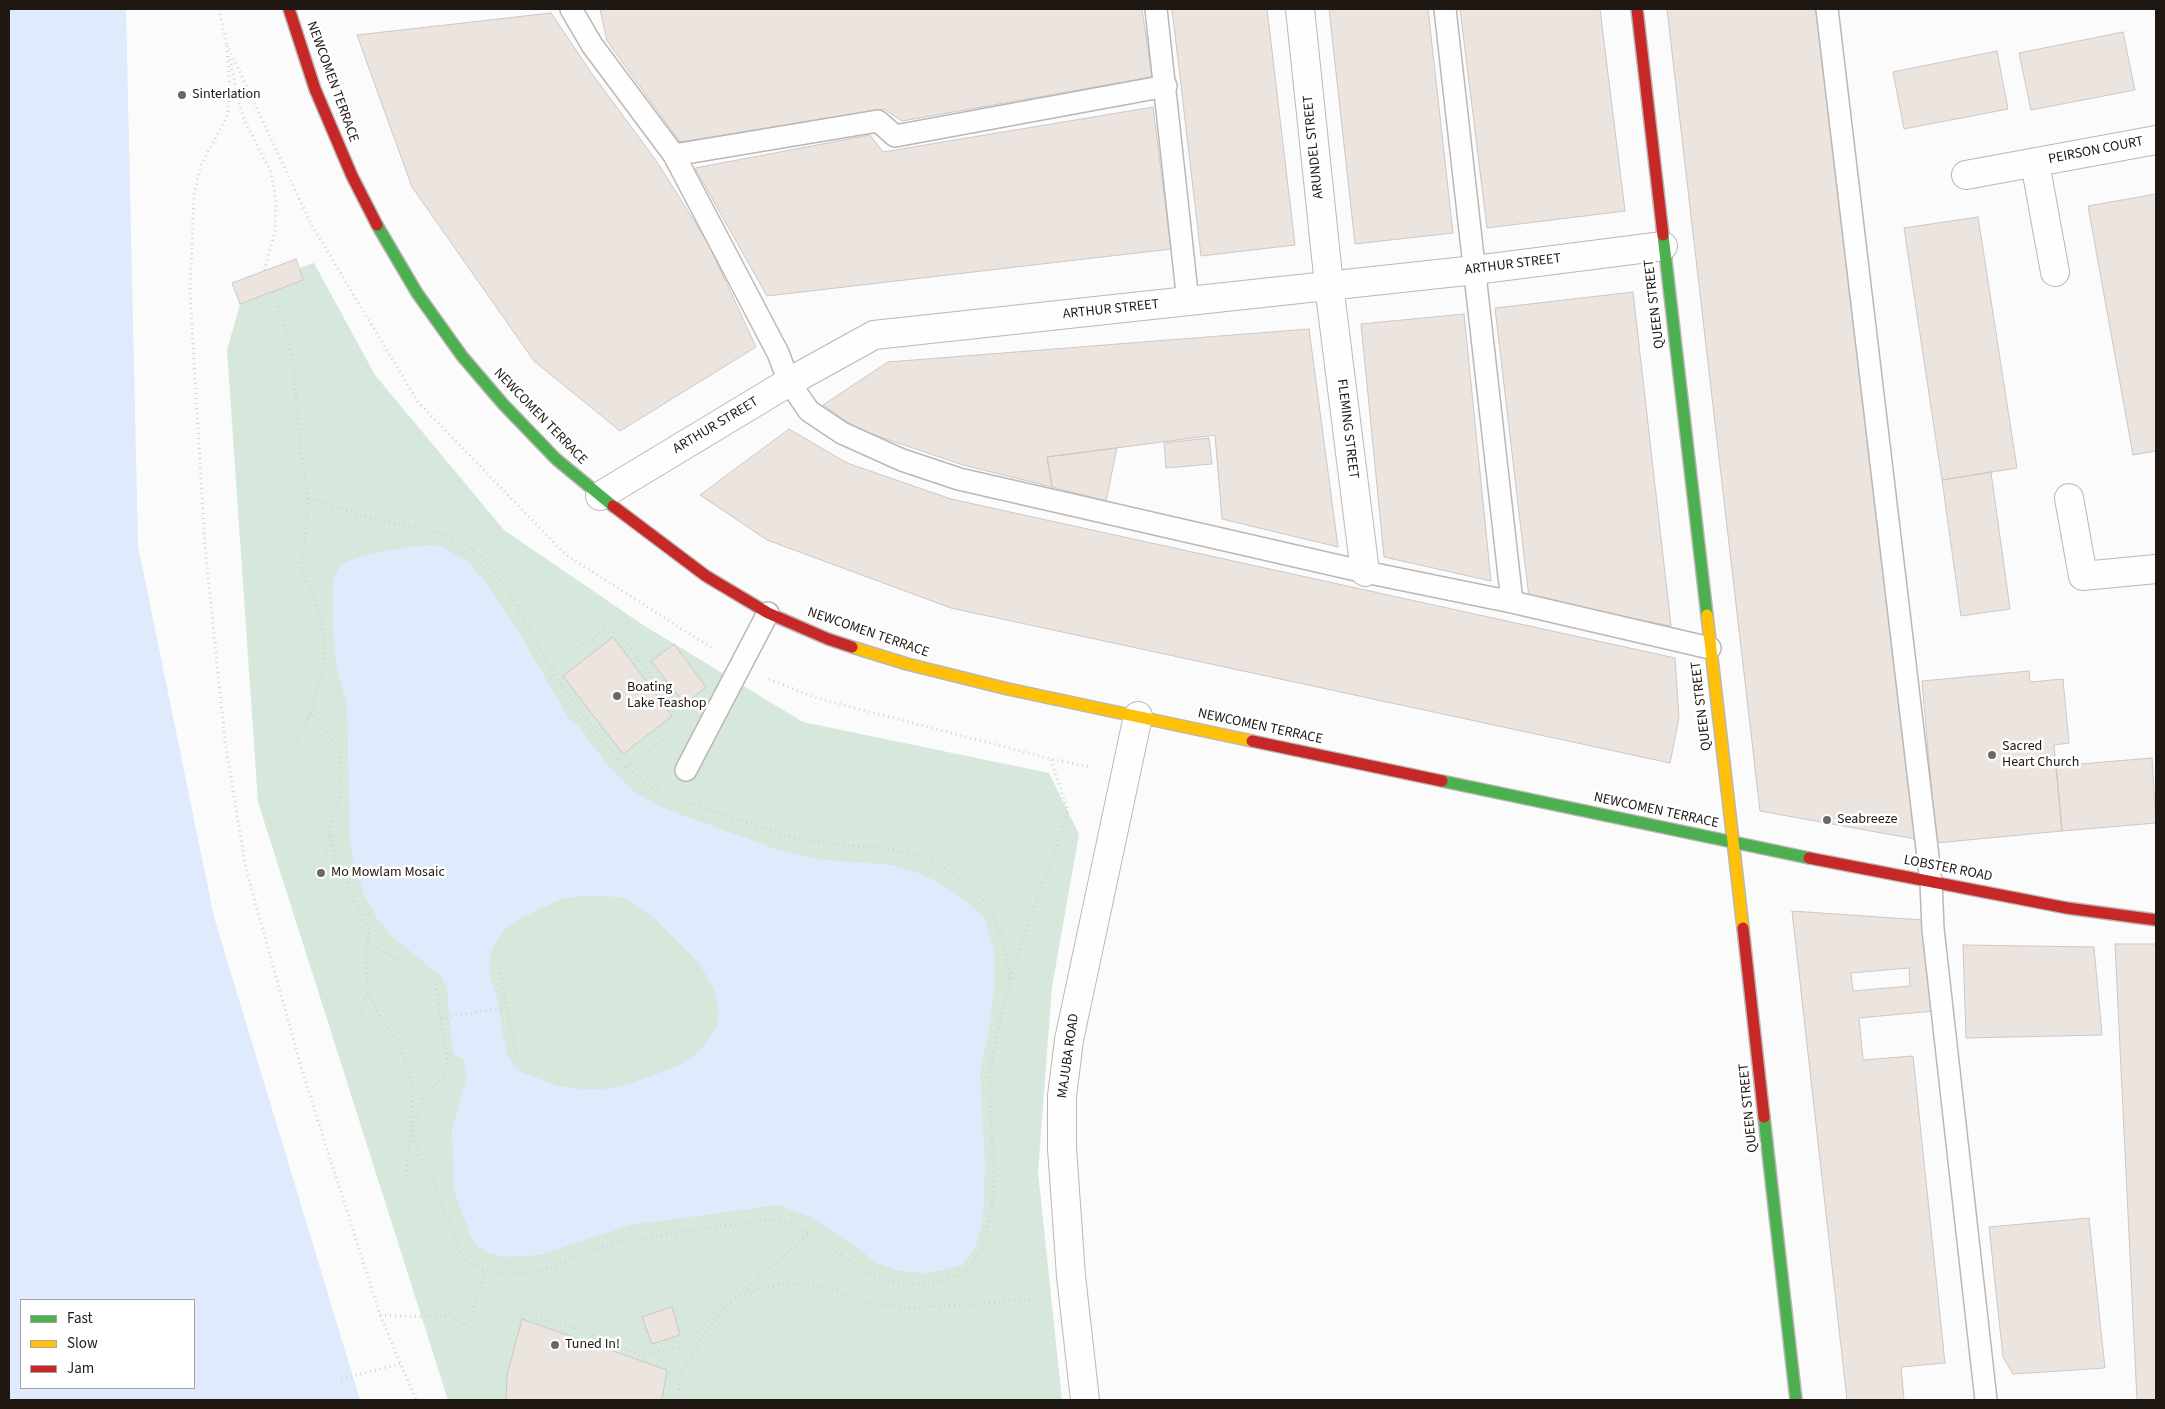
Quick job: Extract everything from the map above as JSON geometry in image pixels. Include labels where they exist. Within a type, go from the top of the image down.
[{"type":"street","name":"NEWCOMEN TERRACE","points":[[289,9],[315,89],[352,176],[385,240],[417,293],[462,356],[502,404],[556,459],[600,496],[706,576],[768,613],[828,639],[907,664],[1008,689],[1734,843]]},
{"type":"street","name":"ARUNDEL STREET","points":[[1300,9],[1329,286]]},
{"type":"street","name":"QUEEN STREET","points":[[1637,9],[1663,246],[1734,843],[1796,1400]]},
{"type":"street","name":"PEIRSON COURT","points":[[1966,176],[2156,140]]},
{"type":"street","name":"PEIRSON COURT","points":[[2035,163],[2055,272]]},
{"type":"street","name":"ARTHUR STREET","points":[[600,496],[789,382],[874,336],[1475,270],[1663,246]]},
{"type":"street","name":"FLEMING STREET","points":[[1329,286],[1365,572]]},
{"type":"street","points":[[2069,498],[2083,576],[2156,569]]},
{"type":"street","name":"MAJUBA ROAD","points":[[1085,1400],[1071,1276],[1062,1148],[1062,1096],[1069,1040],[1138,716]]},
{"type":"street","name":"LOBSTER ROAD","points":[[1734,843],[2067,908],[2156,920]]},
{"type":"lane","points":[[572,9],[592,45],[674,155],[778,352],[789,382],[809,411],[842,433],[902,460],[959,480],[1365,572],[1512,602],[1710,648]]},
{"type":"lane","points":[[1156,9],[1166,86],[1188,302]]},
{"type":"lane","points":[[1445,9],[1512,602]]},
{"type":"lane","points":[[1827,9],[1931,882],[1933,929],[1986,1400]]},
{"type":"lane","points":[[674,155],[878,121],[895,136],[1166,86]]},
{"type":"lane","points":[[686,770],[768,613]]},
{"type":"path","points":[[219,9],[239,104],[246,124],[271,172],[276,201],[275,231],[264,271]]},
{"type":"path","points":[[227,46],[230,92],[227,117],[201,165],[194,193],[190,292],[205,547],[224,741],[246,869],[302,1070],[380,1315],[416,1400]]},
{"type":"path","points":[[272,292],[286,330],[293,360],[300,446],[308,498],[301,568],[314,598],[325,637],[322,674],[311,711],[297,742]]},
{"type":"path","points":[[308,498],[374,519],[397,524],[421,526],[455,538],[481,556],[505,586],[550,668],[580,713],[626,767],[647,784],[663,793]]},
{"type":"path","points":[[550,668],[603,631],[619,633],[678,711],[676,717]]},
{"type":"path","points":[[311,711],[340,755],[341,788],[325,860]]},
{"type":"path","points":[[626,767],[673,731]]},
{"type":"path","points":[[368,943],[435,981],[448,1066],[444,1078],[425,1094],[411,1127],[419,1156],[433,1179],[460,1254],[470,1264],[501,1273],[537,1272],[628,1240],[771,1218],[810,1234],[867,1272],[899,1283],[943,1281],[958,1276],[968,1268],[982,1249],[992,1206],[994,1178],[989,1076],[1010,979],[1068,811],[1051,759]]},
{"type":"path","points":[[680,800],[795,838],[843,845],[887,848],[939,864],[970,886],[990,908],[1001,936],[1010,979]]},
{"type":"path","points":[[330,831],[335,858],[369,930],[366,961],[368,993],[380,1016],[398,1040],[413,1083],[406,1176]]},
{"type":"path","points":[[499,968],[516,1054]]},
{"type":"path","points":[[356,1023],[368,993]]},
{"type":"path","points":[[441,1018],[507,1008]]},
{"type":"path","points":[[531,1315],[581,1330],[639,1355],[679,1348],[810,1234]]},
{"type":"path","points":[[380,1315],[430,1318],[451,1314],[462,1325],[466,1324],[472,1316],[486,1270]]},
{"type":"path","points":[[677,1400],[681,1372],[703,1336],[731,1301],[760,1289],[790,1282],[831,1288],[866,1302],[901,1308],[968,1305],[1042,1298]]},
{"type":"path","points":[[341,1379],[400,1364]]},
{"type":"green space","points":[[314,263],[375,375],[504,530],[643,625],[803,722],[1049,773],[1079,834],[1052,987],[1038,1172],[1062,1400],[448,1400],[258,802],[227,350],[240,304],[303,280],[299,268]]},
{"type":"water","points":[[9,9],[126,9],[138,546],[214,917],[360,1400],[9,1400]]},
{"type":"water","points":[[435,545],[447,549],[468,562],[484,580],[525,643],[570,720],[580,728],[606,763],[634,791],[658,806],[781,851],[824,860],[893,865],[918,873],[942,884],[965,900],[985,919],[994,951],[994,989],[990,1024],[980,1073],[985,1166],[983,1222],[976,1246],[963,1264],[945,1270],[926,1273],[899,1271],[876,1262],[808,1216],[778,1205],[631,1225],[540,1255],[503,1257],[486,1252],[477,1246],[469,1232],[454,1190],[452,1130],[467,1077],[464,1060],[454,1055],[452,1049],[447,989],[441,976],[394,938],[378,920],[364,895],[353,861],[350,841],[347,704],[337,670],[333,630],[333,581],[339,567],[349,561],[407,547]],"holes":[[[582,896],[622,897],[651,915],[697,961],[712,985],[719,1008],[717,1028],[701,1050],[680,1065],[630,1084],[603,1089],[582,1089],[558,1086],[521,1072],[511,1062],[506,1051],[496,993],[490,977],[489,958],[495,943],[508,926],[561,899]]]},
{"type":"building","points":[[600,9],[1142,9],[1152,77],[902,121],[884,109],[680,142],[607,41]]},
{"type":"building","points":[[1172,9],[1267,9],[1295,245],[1201,256]]},
{"type":"building","points":[[1329,9],[1428,9],[1453,233],[1355,244]]},
{"type":"building","points":[[1460,9],[1600,9],[1625,211],[1487,228]]},
{"type":"building","points":[[1667,9],[1820,9],[1915,839],[1760,811]]},
{"type":"building","points":[[551,13],[590,71],[657,162],[708,243],[756,347],[620,431],[534,361],[412,187],[357,35]]},
{"type":"building","points":[[2123,32],[2135,90],[2031,110],[2019,53]]},
{"type":"building","points":[[1997,51],[2008,109],[1904,129],[1893,72]]},
{"type":"building","points":[[1153,107],[1171,249],[767,296],[695,168],[870,135],[883,152]]},
{"type":"building","points":[[2156,194],[2156,451],[2133,455],[2088,206]]},
{"type":"building","points":[[1978,217],[2017,468],[1942,480],[1904,228]]},
{"type":"building","points":[[296,259],[303,280],[240,304],[232,283]]},
{"type":"building","points":[[1633,292],[1671,626],[1529,598],[1495,308]]},
{"type":"building","points":[[1464,314],[1491,581],[1384,557],[1361,324]]},
{"type":"building","points":[[1309,329],[1338,547],[1222,519],[1215,435],[1047,457],[1052,487],[963,465],[857,429],[823,405],[888,362]]},
{"type":"building","points":[[789,429],[847,463],[951,499],[1675,658],[1679,718],[1670,763],[951,608],[767,540],[700,495]]},
{"type":"building","points":[[1209,438],[1212,464],[1166,468],[1164,443]]},
{"type":"building","points":[[1117,448],[1106,501],[1052,487],[1047,457]]},
{"type":"building","points":[[1991,472],[2010,609],[1961,616],[1942,480]]},
{"type":"building","name":"Boating Lake Teashop","points":[[613,637],[672,716],[623,754],[563,676]]},
{"type":"building","points":[[674,644],[706,687],[685,704],[651,661]]},
{"type":"building","name":"Sacred Heart Church","points":[[2029,671],[2030,682],[2063,679],[2069,743],[2054,745],[2062,831],[1936,843],[1922,681]]},
{"type":"building","points":[[2152,758],[2156,823],[2062,831],[2056,766]]},
{"type":"building","points":[[1792,911],[1923,920],[1934,1011],[1859,1018],[1863,1060],[1913,1056],[1945,1363],[1901,1367],[1904,1400],[1847,1400]],"holes":[[[1909,968],[1910,986],[1853,991],[1851,973]]]},
{"type":"building","points":[[2115,944],[2156,944],[2156,1400],[2137,1400]]},
{"type":"building","points":[[1963,945],[2094,947],[2102,1035],[1966,1038]]},
{"type":"building","points":[[2089,1218],[2105,1368],[2013,1374],[2003,1357],[1989,1227]]},
{"type":"building","points":[[672,1307],[680,1335],[652,1344],[642,1317]]},
{"type":"building","name":"Tuned In!","points":[[522,1319],[667,1370],[662,1400],[506,1400],[507,1375]]},
{"type":"traffic: fast","points":[[377,225],[417,293],[462,356],[503,404],[556,459],[613,506]]},
{"type":"traffic: fast","points":[[1663,235],[1707,615]]},
{"type":"traffic: fast","points":[[1442,781],[1809,858]]},
{"type":"traffic: fast","points":[[1764,1117],[1796,1400]]},
{"type":"traffic: slow","points":[[1707,615],[1743,928]]},
{"type":"traffic: slow","points":[[852,647],[907,664],[1008,689],[1252,741]]},
{"type":"traffic: jam","points":[[289,9],[315,89],[352,176],[377,225]]},
{"type":"traffic: jam","points":[[1637,9],[1663,235]]},
{"type":"traffic: jam","points":[[613,506],[706,576],[768,613],[828,639],[852,647]]},
{"type":"traffic: jam","points":[[1252,741],[1442,781]]},
{"type":"traffic: jam","points":[[1809,858],[2067,908],[2156,920]]},
{"type":"traffic: jam","points":[[1743,928],[1764,1117]]},
{"type":"place","name":"Sinterlation","points":[[182,95]]},
{"type":"place","name":"Boating Lake Teashop","points":[[617,696]]},
{"type":"place","name":"Sacred Heart Church","points":[[1992,755]]},
{"type":"place","name":"Seabreeze","points":[[1827,820]]},
{"type":"place","name":"Mo Mowlam Mosaic","points":[[321,873]]},
{"type":"place","name":"Tuned In!","points":[[555,1345]]}]
